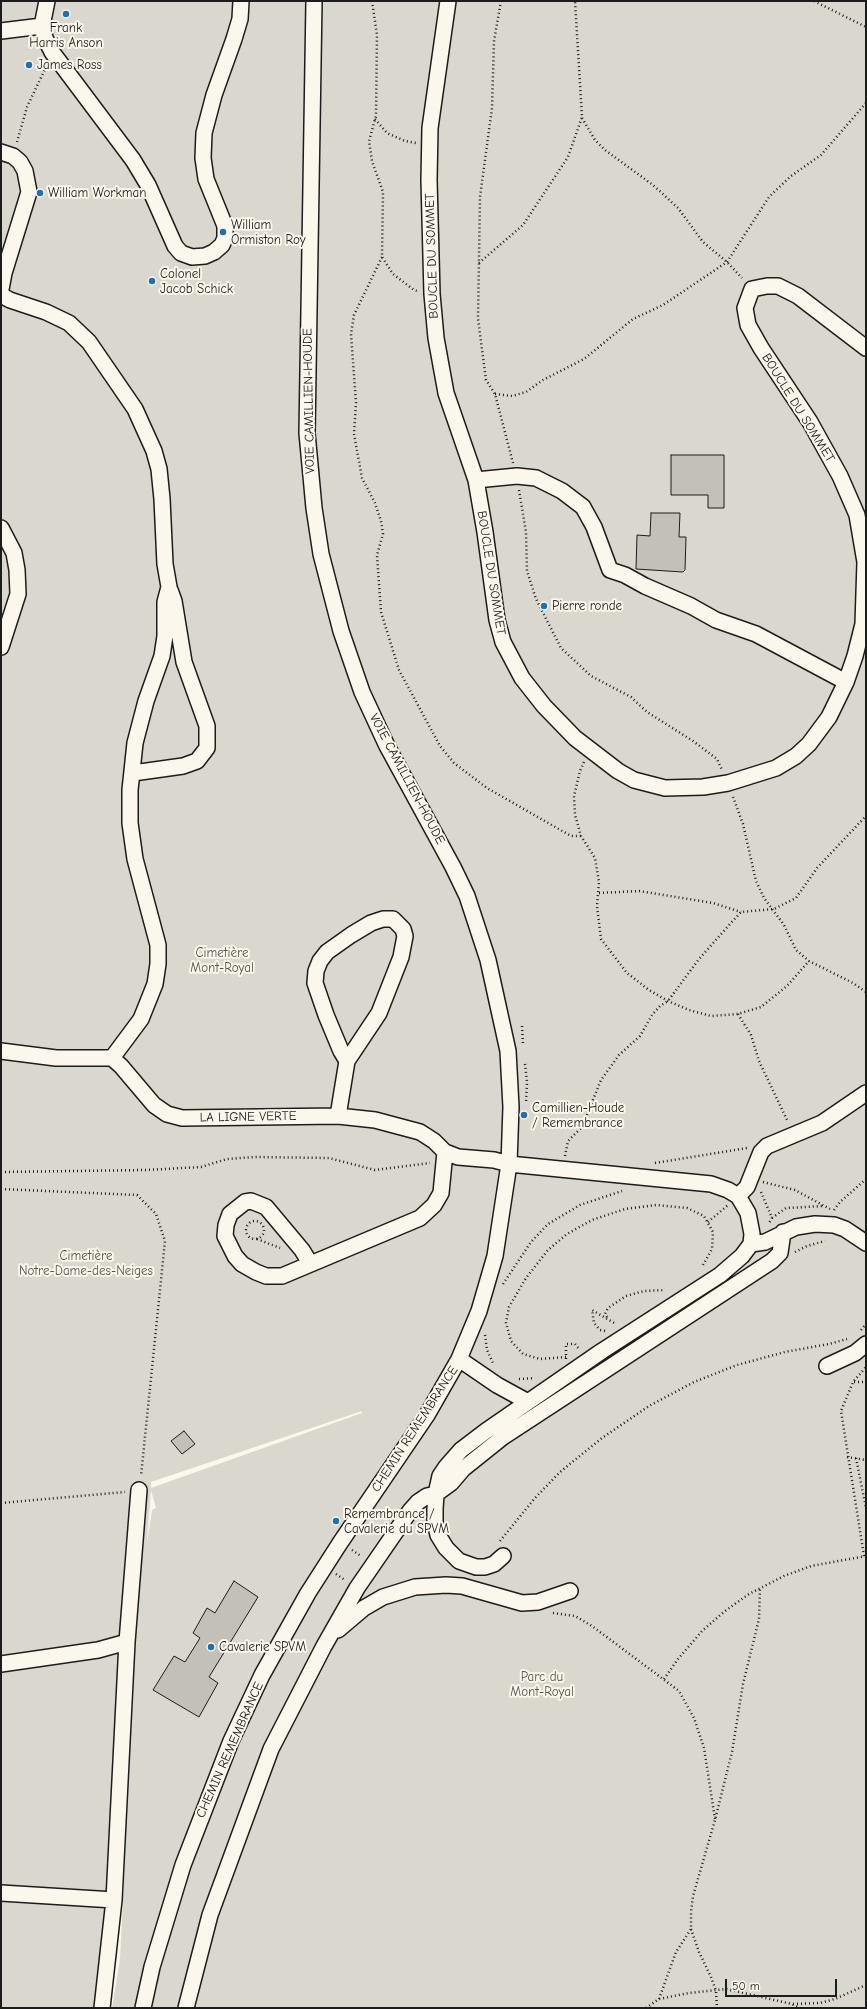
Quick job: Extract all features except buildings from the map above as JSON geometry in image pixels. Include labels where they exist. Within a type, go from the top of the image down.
[{"type":"street","points":[[47,1],[42,26],[45,38],[52,52],[133,160],[148,185],[175,246],[181,253],[192,257],[204,256],[214,252],[222,245],[225,238],[225,226],[206,179],[203,158],[204,134],[214,95],[240,19],[241,1]]},
{"type":"street","name":"VOIE CAMILLIEN-HOUDE","points":[[314,1],[307,434],[312,488],[321,554],[341,631],[362,692],[387,746],[445,850],[467,896],[494,983],[508,1051],[511,1107],[509,1164]]},
{"type":"street","name":"VOIE CAMILLIEN-HOUDE","points":[[322,1],[314,406],[317,465],[330,557],[337,589],[355,650],[378,709],[406,766],[460,863],[482,915],[498,968],[509,1015],[511,1030],[508,1051]]},
{"type":"street","name":"BOUCLE DU SOMMET","points":[[448,1],[430,128],[432,294],[436,338],[446,393],[476,480],[497,620],[503,642],[522,678],[544,706],[590,750],[618,771],[650,785],[680,789],[728,783],[776,768],[796,756],[809,744],[829,717],[846,682],[855,656],[863,624],[865,601],[865,562],[857,515],[840,476],[810,422],[761,348],[748,325],[745,308],[752,289]]},
{"type":"street","points":[[1,31],[42,26]]},
{"type":"street","points":[[1,289],[4,273],[29,192],[25,172],[20,162],[7,154]]},
{"type":"street","points":[[752,289],[767,286],[778,286],[798,296],[866,348]]},
{"type":"street","points":[[1,295],[10,300],[46,312],[69,323],[90,342],[135,409],[154,451],[162,500],[165,564],[169,587],[174,601],[184,662],[207,726],[207,748],[197,761],[183,766],[133,773]]},
{"type":"street","points":[[476,480],[517,476],[536,478],[578,502],[589,516],[610,570],[625,575],[645,586],[691,606],[716,620],[756,634],[846,682]]},
{"type":"street","points":[[1,528],[14,553],[17,570],[18,594],[1,647]]},
{"type":"street","points":[[1,1051],[56,1058],[112,1058],[141,1019],[155,984],[158,964],[155,934],[135,859],[130,823],[130,790],[135,743],[146,701],[162,656],[165,636],[165,602],[169,587]]},
{"type":"street","points":[[338,1116],[347,1060],[379,1012],[401,957],[405,936],[403,929],[393,919],[383,919],[371,923],[351,935],[327,952],[320,961],[316,972],[315,983],[326,1015],[340,1051],[347,1060]]},
{"type":"street","name":"LA LIGNE VERTE","points":[[112,1058],[121,1066],[154,1105],[167,1114],[182,1118],[338,1116],[374,1120],[420,1132],[434,1141],[445,1156],[494,1160],[509,1164],[711,1184],[728,1190],[732,1202]]},
{"type":"street","points":[[732,1202],[747,1187],[752,1178],[761,1152],[767,1146],[822,1123],[866,1093]]},
{"type":"street","points":[[310,1263],[302,1250],[266,1206],[251,1201],[245,1202],[230,1214],[226,1225],[225,1236],[229,1246],[242,1264],[256,1272],[275,1278],[420,1218],[434,1205],[441,1193],[445,1156]]},
{"type":"street","name":"CHEMIN REMEMBRANCE","points":[[143,2008],[156,1953],[183,1865],[230,1741],[262,1675],[324,1567],[424,1420],[459,1359],[479,1312],[495,1256],[509,1164]]},
{"type":"street","points":[[500,1551],[494,1564],[485,1567],[467,1565],[452,1556],[441,1542],[435,1522],[436,1494],[440,1476],[453,1458],[469,1444],[528,1402],[720,1275],[742,1256],[751,1244],[751,1223],[744,1203],[732,1202]]},
{"type":"street","points":[[751,1244],[765,1242],[782,1232],[806,1224],[825,1224],[846,1230],[866,1243]]},
{"type":"street","points":[[186,2008],[210,1915],[271,1749],[324,1646],[357,1588],[410,1510],[422,1499],[436,1494],[451,1483],[463,1469],[503,1437],[772,1261],[780,1253],[782,1232]]},
{"type":"street","points":[[827,1366],[855,1353],[862,1338]]},
{"type":"street","points":[[459,1359],[497,1385],[528,1402]]},
{"type":"street","points":[[102,2008],[114,1900],[127,1642],[139,1490]]},
{"type":"street","points":[[324,1646],[347,1621],[364,1608],[383,1597],[415,1587],[446,1585],[462,1586],[522,1603],[538,1602],[570,1591]]},
{"type":"street","points":[[1,1664],[98,1650],[127,1642]]},
{"type":"street","points":[[1,1893],[114,1900]]},
{"type":"path","points":[[372,1],[377,36],[375,119],[369,141],[372,161],[382,192],[382,257],[354,315],[351,334],[356,402],[354,434],[362,478],[375,503],[381,521],[383,534],[377,555],[381,612],[399,670],[440,746],[454,763],[487,788],[571,836],[581,836]]},
{"type":"path","points":[[501,1],[494,41],[492,108],[480,197],[478,319],[482,362],[486,380],[494,394],[517,476],[526,532],[527,571],[536,600],[561,648],[591,676],[631,697],[647,712],[694,741],[717,760],[728,783],[743,824],[756,881],[764,898],[774,909],[796,950],[809,962],[853,983],[866,992]]},
{"type":"path","points":[[479,263],[523,225],[568,157],[582,117],[576,1]]},
{"type":"path","points":[[814,1],[866,27]]},
{"type":"path","points":[[7,154],[52,52]]},
{"type":"path","points":[[494,394],[512,396],[526,392],[543,380],[584,359],[633,319],[663,305],[727,262],[769,197],[790,176],[821,155],[866,103]]},
{"type":"path","points":[[582,117],[595,140],[605,150],[653,185],[678,208],[703,242],[727,262],[752,289]]},
{"type":"path","points":[[375,119],[387,133],[405,141],[430,145]]},
{"type":"path","points":[[382,257],[393,274],[414,290],[432,294]]},
{"type":"path","points":[[590,750],[580,771],[574,796],[574,815],[581,836],[595,858],[599,892],[597,906],[601,939],[627,973],[649,990],[668,1001],[689,1010],[711,1016],[738,1014],[761,1007],[787,986],[809,962]]},
{"type":"path","points":[[599,892],[639,891],[713,903],[741,912],[774,909],[796,898],[817,868],[866,816]]},
{"type":"path","points":[[564,1158],[568,1141],[582,1127],[601,1080],[618,1055],[640,1036],[652,1015],[660,1006],[668,1001],[699,959],[741,912]]},
{"type":"path","points":[[738,1014],[751,1035],[759,1061],[794,1136]]},
{"type":"path","points":[[653,1163],[751,1147],[767,1146]]},
{"type":"path","points":[[1,1172],[146,1170],[201,1167],[227,1159],[255,1157],[329,1158],[375,1170],[445,1156]]},
{"type":"path","points":[[558,1157],[572,1159]]},
{"type":"path","points":[[752,1178],[759,1188],[772,1218]]},
{"type":"path","points":[[834,1211],[840,1202],[866,1179]]},
{"type":"path","points":[[1,1189],[137,1195],[156,1214],[165,1241],[139,1490],[1,1503]]},
{"type":"path","points":[[500,1290],[531,1242],[548,1224],[588,1202],[628,1190]]},
{"type":"path","points":[[708,1222],[732,1202]]},
{"type":"path","points":[[571,1356],[566,1358],[540,1359],[526,1355],[514,1346],[506,1328],[507,1314],[513,1300],[526,1278],[553,1245],[588,1221],[629,1208],[656,1205],[681,1207],[697,1212],[708,1222],[713,1232],[714,1244],[710,1256],[703,1264]]},
{"type":"path","points":[[765,1226],[772,1218],[786,1208],[824,1206]]},
{"type":"path","points":[[255,1222],[260,1223],[264,1228],[262,1236],[257,1239],[251,1238],[246,1231],[248,1226],[255,1222]]},
{"type":"path","points":[[791,1255],[812,1243],[832,1241]]},
{"type":"path","points":[[607,1318],[605,1314],[608,1308],[626,1296],[644,1291],[665,1290]]},
{"type":"path","points":[[609,1331],[602,1331],[596,1326],[592,1311],[595,1310],[618,1325],[614,1328]]},
{"type":"path","points":[[862,1338],[866,1324]]},
{"type":"path","points":[[486,1330],[487,1350],[495,1366]]},
{"type":"path","points":[[500,1551],[535,1498],[560,1472],[602,1438],[649,1406],[694,1382],[737,1365],[785,1352],[829,1344],[851,1337]]},
{"type":"path","points":[[561,1363],[566,1358],[567,1343],[577,1345],[579,1349],[577,1353]]},
{"type":"path","points":[[664,1679],[685,1650],[711,1623],[736,1602],[760,1588],[811,1566],[865,1556],[847,1457],[841,1411],[853,1382],[866,1367]]},
{"type":"path","points":[[517,1379],[530,1380],[539,1377]]},
{"type":"path","points":[[853,1382],[866,1382]]},
{"type":"path","points":[[847,1457],[866,1460]]},
{"type":"path","points":[[856,1458],[866,1508]]},
{"type":"path","points":[[340,1543],[373,1563]]},
{"type":"path","points":[[324,1567],[357,1588]]},
{"type":"path","points":[[717,2008],[716,1991],[691,1929],[690,1912],[732,1752],[743,1684],[759,1619],[760,1588]]},
{"type":"path","points":[[546,1614],[559,1613],[575,1616],[592,1626],[679,1691],[696,1724],[704,1748],[715,1820]]},
{"type":"path","points":[[659,1999],[676,1952],[691,1929]]},
{"type":"path","points":[[792,2004],[820,2003],[835,1999],[866,1985]]},
{"type":"path","points":[[646,2008],[659,1999],[689,1993],[726,1989],[792,2004],[800,2008]]},
{"type":"green space","name":"Parc du Mont-Royal","points":[[1,1],[866,1],[866,2008],[112,2008],[120,1959],[125,1857],[120,1926],[108,2008],[1,2008]],"holes":[[[362,1411],[362,1413],[151,1488],[151,1482]],[[151,1490],[156,1508],[152,1510],[147,1543]]]},
{"type":"place","name":"Frank Harris Anson","points":[[66,14]]},
{"type":"place","name":"James Ross","points":[[29,65]]},
{"type":"place","name":"William Workman","points":[[40,193]]},
{"type":"place","name":"William Ormiston Roy","points":[[223,232]]},
{"type":"place","name":"Colonel Jacob Schick","points":[[152,281]]},
{"type":"place","name":"Pierre ronde","points":[[544,606]]},
{"type":"place","name":"Camillien-Houde / Remembrance","points":[[524,1115]]},
{"type":"place","name":"Remembrance / Cavalerie du SPVM","points":[[336,1521]]},
{"type":"place","name":"Cavalerie SPVM","points":[[211,1647]]},
{"type":"park label","name":"Cimetière Mont-Royal","points":[[222,960]]},
{"type":"park label","name":"Cimetière Notre-Dame-des-Neiges","points":[[86,1264]]}]
